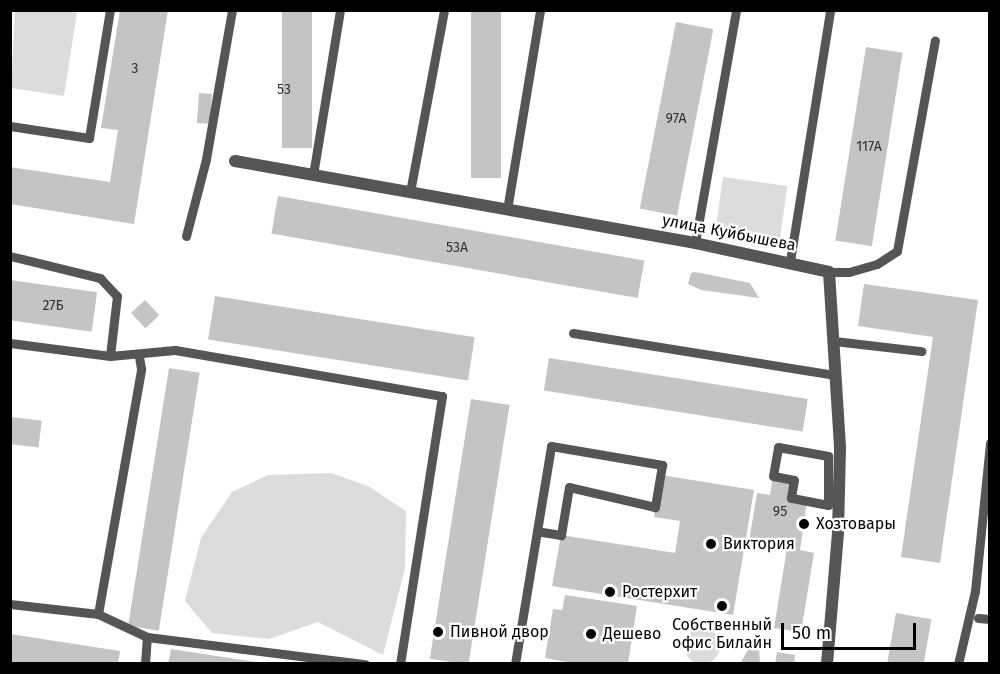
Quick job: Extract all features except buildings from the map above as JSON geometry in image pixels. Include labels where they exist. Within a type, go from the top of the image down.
[{"type":"street","name":"улица Куйбышева","points":[[235,160],[695,243],[790,261],[829,272]]},
{"type":"street","points":[[827,663],[836,375],[829,272]]},
{"type":"lane","points":[[10,126],[89,138],[110,10]]},
{"type":"lane","points":[[186,236],[206,159],[232,10]]},
{"type":"lane","points":[[313,174],[340,10]]},
{"type":"lane","points":[[410,192],[444,10]]},
{"type":"lane","points":[[507,210],[540,10]]},
{"type":"lane","points":[[695,243],[736,10]]},
{"type":"lane","points":[[790,261],[830,10]]},
{"type":"lane","points":[[829,272],[849,272],[877,264],[897,251],[935,39]]},
{"type":"lane","points":[[10,256],[100,278],[117,296],[110,356]]},
{"type":"lane","points":[[573,333],[836,375]]},
{"type":"lane","points":[[834,341],[921,351]]},
{"type":"lane","points":[[10,343],[110,356],[139,356],[175,350],[219,355],[442,396],[400,663]]},
{"type":"lane","points":[[98,614],[141,369],[139,356]]},
{"type":"lane","points":[[958,663],[975,591],[990,443]]},
{"type":"lane","points":[[515,663],[551,446],[662,465],[655,507],[569,487],[561,535],[537,531]]},
{"type":"lane","points":[[778,447],[828,456],[834,463],[828,505],[791,498],[794,480],[773,476],[778,447]]},
{"type":"lane","points":[[10,604],[98,614],[147,637],[365,663]]},
{"type":"lane","points":[[978,618],[990,619]]},
{"type":"lane","points":[[144,663],[147,637]]},
{"type":"shaded area","points":[[15,11],[77,12],[64,96],[11,88]]},
{"type":"shaded area","points":[[723,177],[787,186],[780,242],[715,232]]},
{"type":"shaded area","points":[[331,473],[368,486],[406,511],[405,568],[383,655],[318,622],[269,639],[212,633],[185,601],[201,538],[232,492],[268,475]]},
{"type":"shaded area","points":[[702,628],[715,633],[720,646],[715,659],[702,664],[689,659],[684,646],[689,633]]},
{"type":"place","name":"Хозтовары","points":[[804,524]]},
{"type":"place","name":"Виктория","points":[[711,544]]},
{"type":"place","name":"Ростерхит","points":[[610,592]]},
{"type":"place","name":"Собственный офис Билайн","points":[[722,606]]},
{"type":"place","name":"Пивной двор","points":[[438,632]]},
{"type":"place","name":"Дешево","points":[[591,634]]}]
